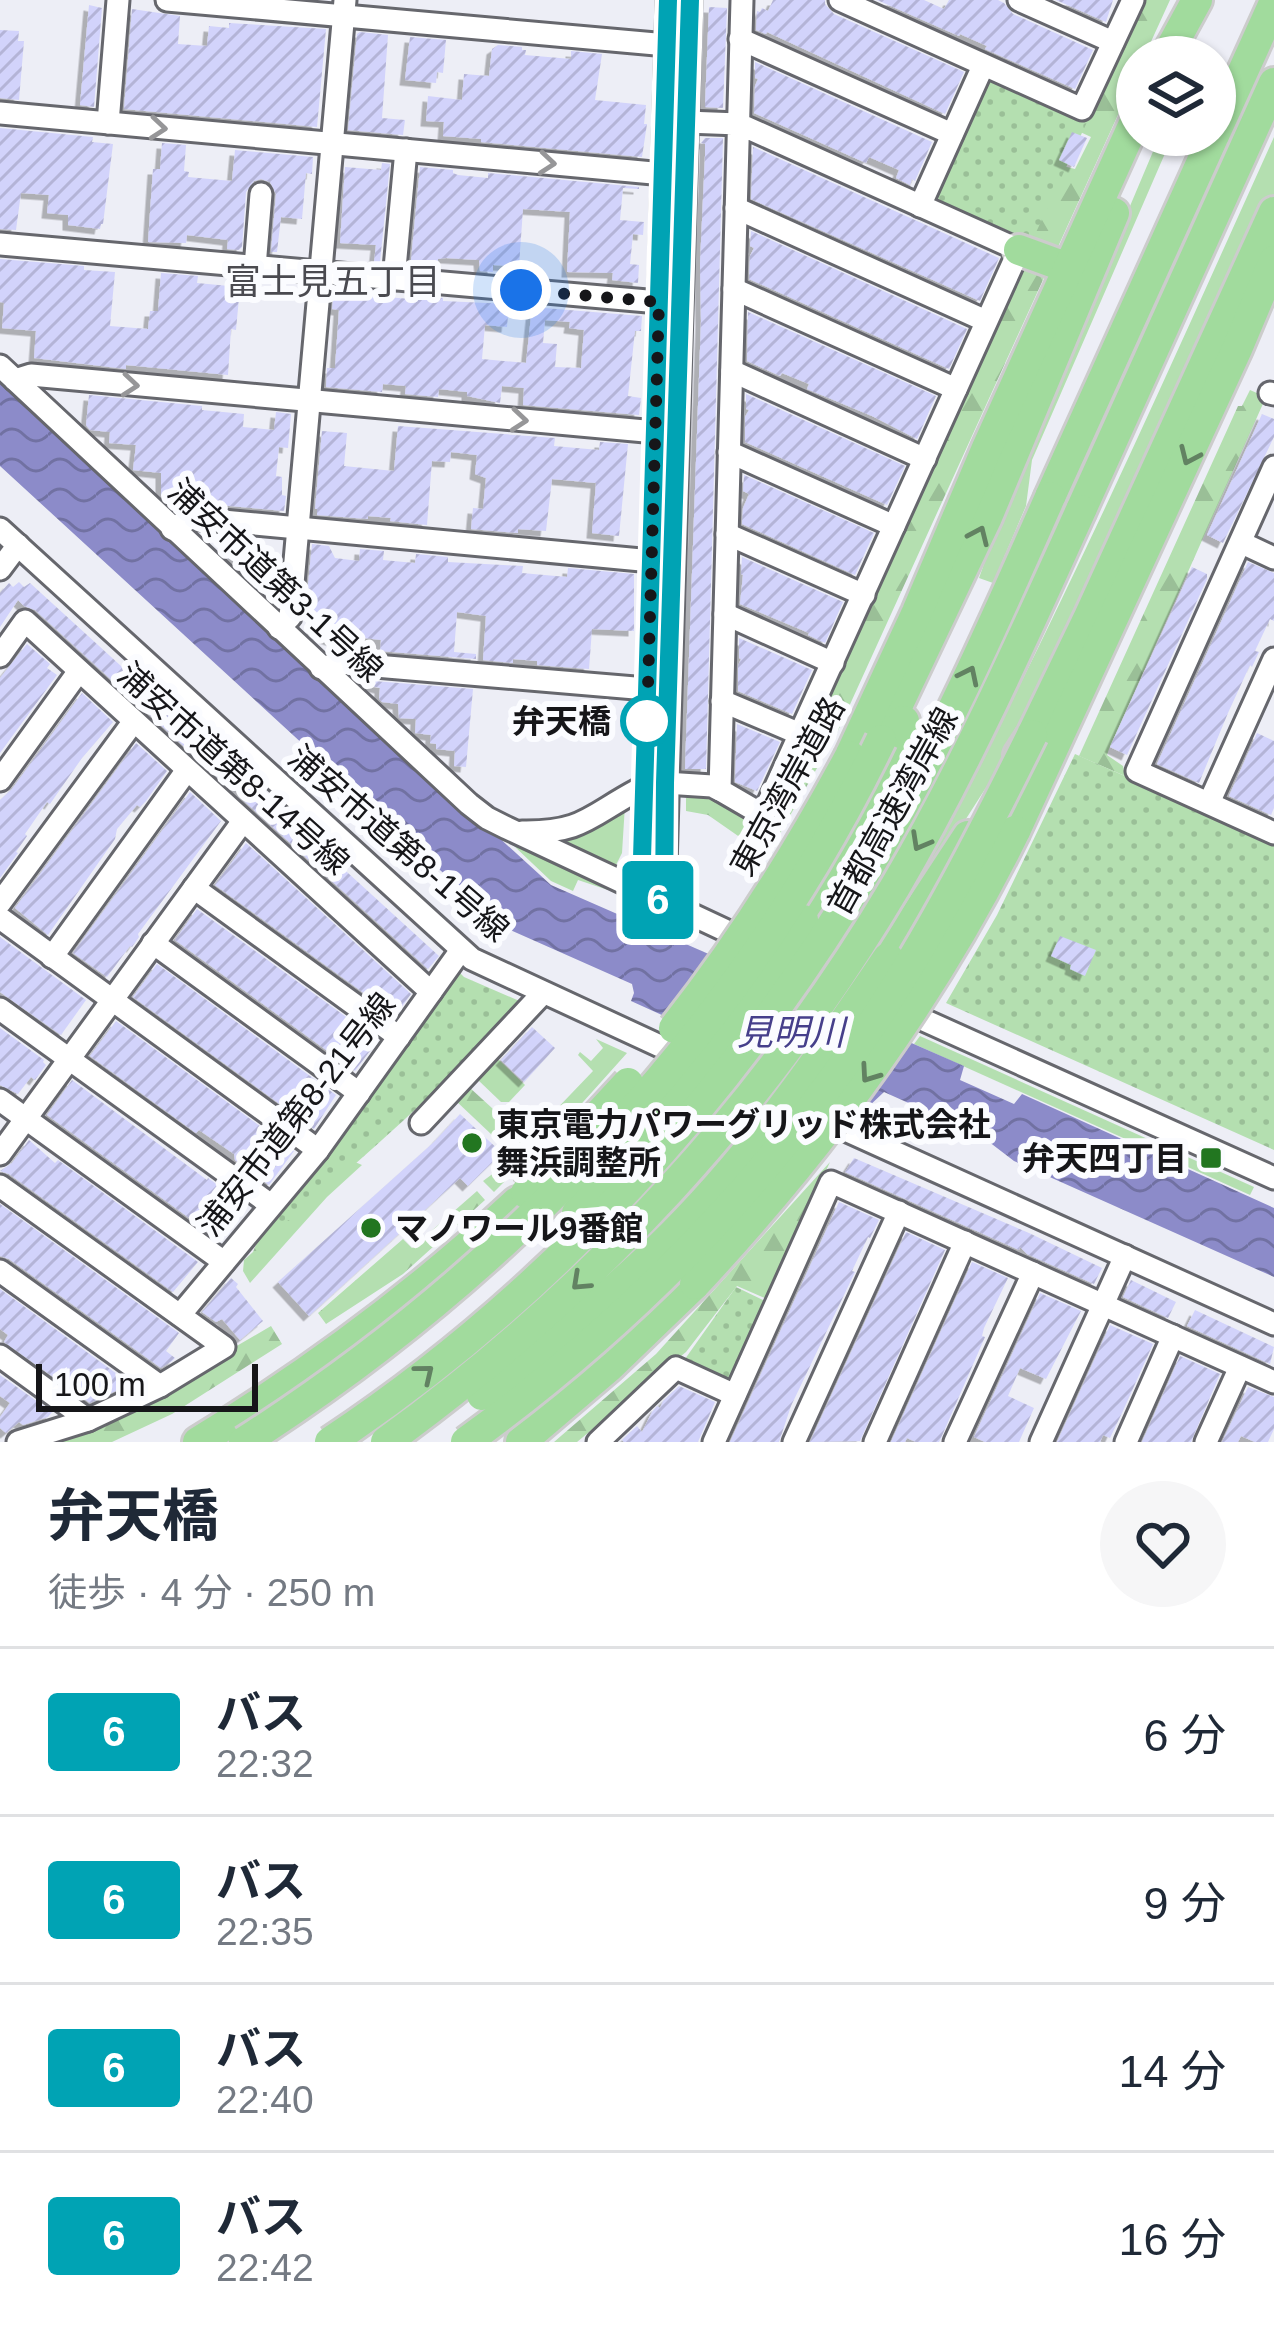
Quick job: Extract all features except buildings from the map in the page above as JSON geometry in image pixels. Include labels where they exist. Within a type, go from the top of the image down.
[{"type":"highway","points":[[1179,36],[1201,0]]},
{"type":"highway","points":[[1187,36],[1201,0]]},
{"type":"highway","name":"首都高速湾岸線","points":[[1236,87],[1274,2]]},
{"type":"highway","name":"首都高速湾岸線","points":[[386,1442],[500,1355],[608,1256],[710,1147],[795,1039],[858,946],[957,773],[1274,83]]},
{"type":"highway","name":"東京湾岸道路","points":[[198,1442],[271,1396],[437,1274],[518,1202],[628,1084],[692,1006],[779,879],[850,756],[1119,156]]},
{"type":"highway","name":"東京湾岸道路","points":[[244,1442],[334,1381],[436,1301],[535,1213],[601,1146],[748,965],[888,743],[1013,458],[1136,156]]},
{"type":"highway","name":"首都高速湾岸線","points":[[330,1442],[494,1316],[585,1232],[658,1156],[797,979],[868,868],[927,760],[1205,156]]},
{"type":"highway","points":[[466,1442],[553,1376],[663,1277],[777,1153],[908,968],[1032,735],[1274,212]]},
{"type":"highway","points":[[1019,250],[1060,265],[1070,262]]},
{"type":"highway","points":[[520,1442],[610,1366],[695,1284],[788,1178],[865,1080],[960,935],[1016,830],[1274,261]]},
{"type":"highway","points":[[418,1442],[530,1358],[658,1250],[734,1168],[847,1019],[1032,735]]},
{"type":"highway","points":[[494,1316],[518,1280],[678,1096],[754,996],[821,891],[874,791],[888,743]]},
{"type":"street","points":[[108,123],[118,0]]},
{"type":"street","points":[[167,0],[344,8],[668,45]]},
{"type":"street","points":[[664,903],[647,689],[668,0]]},
{"type":"street","points":[[641,891],[656,786],[690,0]]},
{"type":"street","points":[[720,790],[742,0]]},
{"type":"street","points":[[1019,0],[1113,42]]},
{"type":"street","points":[[848,2],[1082,110],[1132,0]]},
{"type":"street","points":[[279,628],[290,617],[344,8]]},
{"type":"street","points":[[740,38],[952,134]]},
{"type":"street","points":[[920,206],[983,66]]},
{"type":"street","points":[[0,113],[664,174]]},
{"type":"street","points":[[515,832],[576,826],[638,790],[656,786],[712,786],[763,815],[1019,250],[740,124],[686,122]]},
{"type":"street","points":[[394,279],[406,150]]},
{"type":"street","points":[[255,267],[261,194]]},
{"type":"street","points":[[736,208],[986,321]]},
{"type":"street","points":[[0,244],[659,302]]},
{"type":"street","points":[[734,289],[956,389]]},
{"type":"street","points":[[732,371],[925,459]]},
{"type":"street","points":[[7,373],[656,432]]},
{"type":"street","name":"浦安市道第3-1号線","points":[[7,373],[487,818],[664,903],[1274,1178]]},
{"type":"street","points":[[729,452],[894,526]]},
{"type":"street","points":[[1273,472],[1137,770],[1274,833]]},
{"type":"street","points":[[172,529],[191,518],[652,561]]},
{"type":"street","name":"浦安市道第8-1号線","points":[[0,529],[461,950],[491,969],[1274,1324]]},
{"type":"street","points":[[727,534],[864,595]]},
{"type":"street","points":[[1242,543],[1274,558]]},
{"type":"street","points":[[0,569],[18,545]]},
{"type":"street","points":[[724,614],[833,663]]},
{"type":"street","name":"浦安市道第8-14号線","points":[[0,656],[25,621],[431,992]]},
{"type":"street","points":[[1209,803],[1274,659]]},
{"type":"street","points":[[322,668],[340,663],[647,689]]},
{"type":"street","points":[[0,780],[80,671]]},
{"type":"street","points":[[722,700],[800,734]]},
{"type":"street","points":[[0,903],[134,721]]},
{"type":"street","points":[[52,957],[188,770]]},
{"type":"street","points":[[0,1154],[243,821]]},
{"type":"street","points":[[194,888],[399,1037]]},
{"type":"street","points":[[0,918],[318,1150]]},
{"type":"street","points":[[153,943],[358,1093]]},
{"type":"street","name":"浦安市道第8-21号線","points":[[180,1316],[318,1150],[461,950]]},
{"type":"street","points":[[421,1123],[544,993]]},
{"type":"street","points":[[0,1009],[271,1205]]},
{"type":"street","points":[[0,1100],[224,1262]]},
{"type":"street","points":[[714,1442],[831,1182],[1274,1382]]},
{"type":"street","points":[[0,1186],[224,1348],[160,1386],[88,1420],[18,1442]]},
{"type":"street","points":[[794,1442],[899,1212]]},
{"type":"street","points":[[875,1442],[965,1242]]},
{"type":"street","points":[[1041,1442],[1125,1256]]},
{"type":"street","points":[[0,1271],[160,1386]]},
{"type":"street","points":[[955,1442],[1033,1273]]},
{"type":"street","points":[[1126,1442],[1173,1336]]},
{"type":"street","points":[[0,1356],[88,1420]]},
{"type":"street","points":[[1206,1442],[1240,1367]]},
{"type":"street","points":[[602,1441],[676,1368],[735,1395]]},
{"type":"green space","points":[[1137,0],[1170,0],[1154,36],[1121,36]]},
{"type":"green space","points":[[1116,47],[1116,119],[837,733],[767,856],[708,815],[686,811],[686,789],[717,794],[765,821],[1063,166],[1075,169],[1091,137],[1078,131]]},
{"type":"green space","points":[[993,78],[1087,122],[1032,241],[933,198],[983,82]]},
{"type":"green space","points":[[1274,137],[1274,206],[1019,736],[916,897],[912,893],[1055,613]]},
{"type":"green space","points":[[1151,156],[1164,156],[1032,460],[1026,506],[993,583],[979,578],[1011,488]]},
{"type":"green space","points":[[1250,390],[1266,397],[1107,755],[1123,766],[1125,776],[1079,756],[1238,406]]},
{"type":"green space","points":[[1075,754],[1274,842],[1274,1150],[946,1003],[997,915]]},
{"type":"green space","points":[[625,805],[622,853],[615,867],[570,849],[564,841],[570,834]]},
{"type":"green space","points":[[513,845],[608,890],[578,880],[573,891],[551,881]]},
{"type":"green space","points":[[456,969],[524,1003],[322,1193],[291,1219],[277,1226],[260,1226]]},
{"type":"green space","points":[[920,1036],[1254,1187],[1250,1195],[914,1044]]},
{"type":"green space","points":[[596,1039],[627,1053],[494,1192],[483,1181],[514,1158],[512,1154],[525,1140],[520,1134],[540,1113],[547,1119],[593,1071],[578,1055],[591,1061],[603,1048]]},
{"type":"green space","points":[[497,1058],[525,1085],[509,1102],[501,1102],[477,1079]]},
{"type":"green space","points":[[469,1087],[526,1139],[512,1154],[455,1100]]},
{"type":"green space","points":[[355,1162],[362,1165],[250,1283],[243,1271],[244,1260],[253,1252],[265,1222]]},
{"type":"green space","points":[[830,1162],[767,1299],[737,1286],[686,1352],[577,1442],[554,1442],[656,1354]]},
{"type":"green space","points":[[477,1191],[485,1200],[403,1274],[326,1324],[318,1313],[403,1239],[412,1248]]},
{"type":"green space","points":[[736,1287],[767,1302],[731,1380],[685,1359]]},
{"type":"green space","points":[[271,1326],[282,1344],[172,1414],[112,1442],[39,1442],[228,1351]]},
{"type":"water","name":"見明川","points":[[0,378],[551,885],[964,1066],[960,1080],[1014,1104],[1022,1094],[1274,1208],[1274,1277],[1014,1161],[980,1135],[884,1092],[867,1108],[631,1001],[632,984],[501,926],[0,466]]},
{"type":"bus line","name":"6","points":[[668,0],[641,891],[664,903],[690,0]]},
{"type":"place","name":"弁天橋","points":[[647,721]]},
{"type":"place","name":"東京電力パワーグリッド株式会社 舞浜調整所","points":[[472,1143]]},
{"type":"place","name":"弁天四丁目","points":[[1211,1158]]},
{"type":"place","name":"マノワール9番館","points":[[371,1228]]},
{"type":"district","name":"富士見五丁目","points":[[333,281]]},
{"type":"route","points":[[521,290],[659,302],[647,721]]}]
